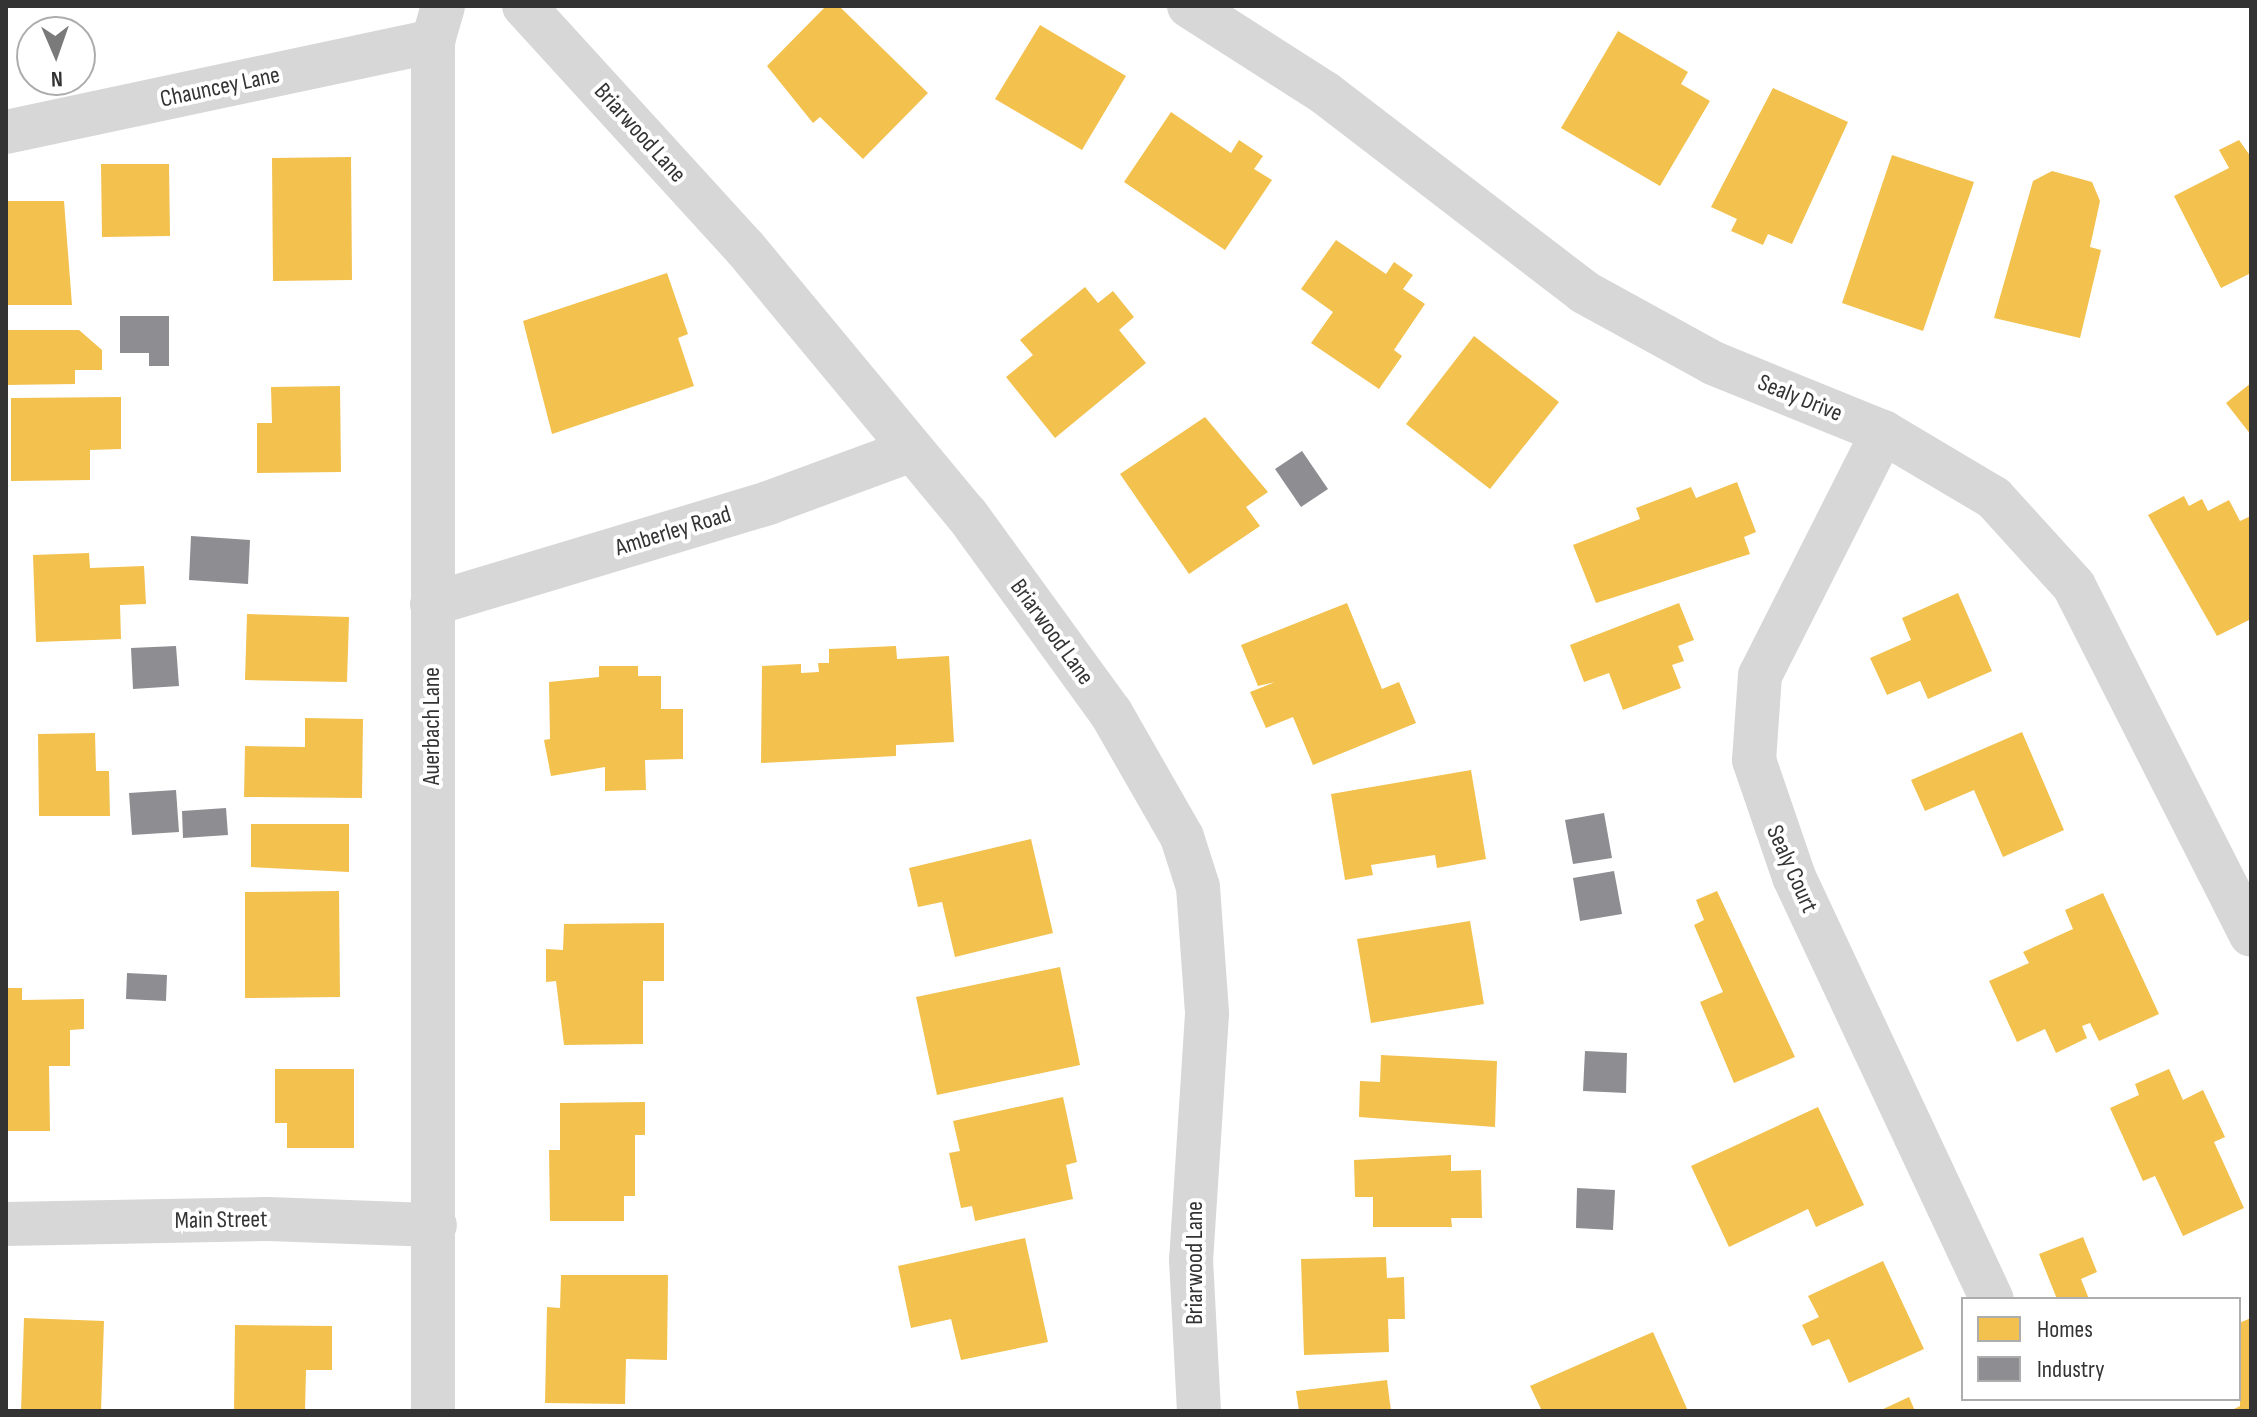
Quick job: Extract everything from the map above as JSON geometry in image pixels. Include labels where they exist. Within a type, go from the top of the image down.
[{"type":"street","name":"Briarwood Lane","points":[[524,6],[745,248],[912,450],[1111,713],[1182,837],[1198,887],[1207,1014],[1191,1259],[1199,1411]]},
{"type":"street","name":"Sealy Drive","points":[[1189,6],[1325,93],[1584,292],[1713,363],[1883,432],[1994,498],[2074,586],[2251,935]]},
{"type":"street","name":"Chauncey Lane","points":[[6,132],[438,23]]},
{"type":"street","name":"Auerbach Lane","points":[[433,1411],[432,604],[438,23]]},
{"type":"street","name":"Sealy Court","points":[[1883,432],[1760,675],[1754,760],[1794,877],[1991,1297]]},
{"type":"street","name":"Amberley Road","points":[[432,604],[768,503],[912,450]]},
{"type":"street","name":"Main Street","points":[[6,1224],[268,1219],[435,1225]]},
{"type":"building: Homes","points":[[826,6],[839,6],[928,93],[863,159],[820,117],[813,123],[767,66]]},
{"type":"building: Homes","points":[[1040,25],[1126,76],[1082,150],[995,99]]},
{"type":"building: Homes","points":[[1618,31],[1688,72],[1681,84],[1710,101],[1660,186],[1561,128]]},
{"type":"building: Homes","points":[[1773,88],[1848,122],[1792,244],[1768,234],[1763,245],[1731,231],[1737,219],[1711,207]]},
{"type":"building: Homes","points":[[1171,112],[1231,153],[1239,140],[1263,156],[1254,169],[1272,180],[1225,250],[1124,182]]},
{"type":"building: Homes","points":[[2239,140],[2251,157],[2251,273],[2221,288],[2174,196],[2229,168],[2219,150]]},
{"type":"building: Homes","points":[[1892,155],[1974,182],[1923,331],[1842,303]]},
{"type":"building: Homes","points":[[351,157],[352,280],[273,281],[272,158]]},
{"type":"building: Homes","points":[[101,164],[169,164],[170,236],[102,237]]},
{"type":"building: Homes","points":[[2052,171],[2092,182],[2100,201],[2090,247],[2101,250],[2080,338],[1994,318],[2033,181]]},
{"type":"building: Homes","points":[[6,201],[64,201],[72,305],[6,305]]},
{"type":"building: Homes","points":[[1336,240],[1386,274],[1394,262],[1413,275],[1403,289],[1425,304],[1394,350],[1402,356],[1379,389],[1311,343],[1333,312],[1301,289]]},
{"type":"building: Homes","points":[[667,273],[688,334],[678,338],[694,386],[552,434],[523,321]]},
{"type":"building: Homes","points":[[1085,287],[1098,303],[1113,291],[1134,317],[1119,330],[1146,363],[1055,438],[1006,377],[1033,355],[1020,340]]},
{"type":"building: Homes","points":[[6,330],[79,330],[102,350],[102,370],[75,370],[75,384],[6,385]]},
{"type":"building: Homes","points":[[1474,336],[1559,402],[1490,489],[1406,424]]},
{"type":"building: Homes","points":[[2251,383],[2251,435],[2226,403]]},
{"type":"building: Homes","points":[[340,386],[341,472],[257,473],[257,423],[272,423],[271,387]]},
{"type":"building: Homes","points":[[121,397],[121,449],[90,450],[90,480],[11,481],[11,398]]},
{"type":"building: Homes","points":[[1205,417],[1268,492],[1246,507],[1260,526],[1189,574],[1120,474]]},
{"type":"building: Homes","points":[[1737,482],[1756,532],[1744,537],[1750,554],[1596,603],[1573,545],[1640,519],[1636,508],[1691,487],[1696,498]]},
{"type":"building: Homes","points":[[2184,496],[2189,506],[2202,499],[2208,511],[2229,500],[2240,521],[2251,516],[2251,619],[2217,636],[2148,515]]},
{"type":"building: Homes","points":[[89,553],[90,568],[144,566],[146,604],[120,605],[121,639],[36,642],[33,555]]},
{"type":"building: Homes","points":[[1958,593],[1992,671],[1928,699],[1920,681],[1887,695],[1870,658],[1911,640],[1902,618]]},
{"type":"building: Homes","points":[[1347,603],[1382,689],[1399,682],[1416,723],[1313,765],[1293,717],[1266,728],[1250,692],[1275,682],[1258,686],[1241,645]]},
{"type":"building: Homes","points":[[1679,603],[1694,640],[1678,646],[1684,661],[1672,665],[1681,688],[1623,710],[1609,673],[1584,682],[1570,645]]},
{"type":"building: Homes","points":[[247,614],[349,617],[347,682],[245,680]]},
{"type":"building: Homes","points":[[896,646],[897,659],[949,656],[954,742],[896,745],[896,756],[761,763],[762,666],[801,664],[801,673],[819,672],[818,663],[829,663],[829,649]]},
{"type":"building: Homes","points":[[599,666],[638,666],[638,676],[661,676],[661,709],[683,709],[683,759],[645,760],[646,790],[605,791],[605,767],[551,776],[544,740],[550,739],[549,682],[599,677]]},
{"type":"building: Homes","points":[[305,718],[363,719],[362,798],[244,797],[245,746],[305,747]]},
{"type":"building: Homes","points":[[2022,732],[2064,830],[2003,857],[1974,790],[1925,811],[1911,780]]},
{"type":"building: Homes","points":[[95,733],[96,771],[109,771],[110,816],[39,816],[38,734]]},
{"type":"building: Homes","points":[[1471,770],[1486,859],[1437,868],[1435,855],[1371,865],[1373,875],[1345,880],[1331,794]]},
{"type":"building: Homes","points":[[251,824],[349,824],[349,872],[251,867]]},
{"type":"building: Homes","points":[[1031,839],[1053,933],[955,957],[942,902],[918,907],[909,868]]},
{"type":"building: Homes","points":[[339,891],[340,997],[245,998],[245,892]]},
{"type":"building: Homes","points":[[1717,891],[1795,1057],[1734,1083],[1700,1002],[1723,992],[1694,925],[1704,920],[1696,900]]},
{"type":"building: Homes","points":[[2103,893],[2159,1014],[2099,1041],[2090,1023],[2082,1026],[2087,1038],[2056,1053],[2045,1029],[2017,1042],[1989,981],[2029,963],[2023,952],[2073,929],[2065,910]]},
{"type":"building: Homes","points":[[1470,921],[1484,1004],[1371,1023],[1357,939]]},
{"type":"building: Homes","points":[[664,923],[664,981],[643,981],[643,1044],[564,1045],[556,981],[546,982],[546,949],[563,950],[564,924]]},
{"type":"building: Homes","points":[[1060,967],[1080,1065],[937,1095],[916,997]]},
{"type":"building: Homes","points":[[6,988],[22,988],[22,1000],[84,999],[84,1029],[70,1030],[70,1066],[49,1066],[50,1131],[6,1131]]},
{"type":"building: Homes","points":[[1381,1055],[1497,1061],[1495,1127],[1359,1117],[1360,1081],[1380,1082]]},
{"type":"building: Homes","points":[[275,1069],[354,1069],[354,1148],[287,1148],[287,1123],[275,1123]]},
{"type":"building: Homes","points":[[2169,1069],[2183,1100],[2203,1090],[2225,1137],[2214,1142],[2244,1208],[2183,1236],[2155,1176],[2143,1181],[2110,1108],[2139,1095],[2135,1084]]},
{"type":"building: Homes","points":[[1063,1097],[1077,1162],[1066,1165],[1073,1199],[975,1221],[972,1206],[961,1208],[949,1153],[960,1151],[953,1121]]},
{"type":"building: Homes","points":[[645,1102],[645,1135],[635,1135],[635,1196],[624,1196],[624,1221],[550,1221],[549,1150],[560,1150],[560,1103]]},
{"type":"building: Homes","points":[[1818,1107],[1864,1205],[1816,1227],[1808,1209],[1729,1247],[1691,1166]]},
{"type":"building: Homes","points":[[1451,1155],[1451,1171],[1481,1170],[1482,1218],[1451,1218],[1452,1227],[1373,1227],[1373,1197],[1355,1197],[1354,1160]]},
{"type":"building: Homes","points":[[2083,1237],[2097,1272],[2081,1279],[2088,1297],[2056,1297],[2039,1254]]},
{"type":"building: Homes","points":[[1025,1238],[1048,1342],[961,1360],[951,1319],[911,1328],[898,1266]]},
{"type":"building: Homes","points":[[1386,1257],[1387,1278],[1404,1277],[1405,1319],[1388,1319],[1389,1352],[1304,1355],[1301,1259]]},
{"type":"building: Homes","points":[[1883,1261],[1924,1349],[1849,1383],[1829,1339],[1812,1346],[1802,1325],[1819,1317],[1808,1296]]},
{"type":"building: Homes","points":[[561,1275],[668,1275],[667,1360],[626,1359],[625,1404],[545,1403],[547,1307],[560,1308]]},
{"type":"building: Homes","points":[[24,1318],[104,1321],[101,1411],[21,1411]]},
{"type":"building: Homes","points":[[2251,1318],[2251,1411],[2230,1411],[2240,1406],[2241,1401],[2241,1322]]},
{"type":"building: Homes","points":[[235,1325],[332,1326],[332,1370],[306,1370],[305,1411],[234,1411]]},
{"type":"building: Homes","points":[[1653,1332],[1688,1411],[1542,1411],[1530,1386]]},
{"type":"building: Homes","points":[[1387,1380],[1391,1411],[1299,1411],[1296,1391]]},
{"type":"building: Homes","points":[[1909,1397],[1915,1411],[1879,1411]]},
{"type":"building: Industry","points":[[120,316],[169,316],[169,366],[149,366],[149,353],[120,353]]},
{"type":"building: Industry","points":[[1302,451],[1328,489],[1301,507],[1275,469]]},
{"type":"building: Industry","points":[[191,536],[250,540],[248,584],[189,580]]},
{"type":"building: Industry","points":[[176,646],[179,686],[133,689],[131,648]]},
{"type":"building: Industry","points":[[176,790],[179,832],[132,835],[129,793]]},
{"type":"building: Industry","points":[[226,808],[228,835],[183,838],[182,811]]},
{"type":"building: Industry","points":[[1604,813],[1612,858],[1573,864],[1565,820]]},
{"type":"building: Industry","points":[[1614,871],[1622,914],[1580,921],[1573,878]]},
{"type":"building: Industry","points":[[127,973],[167,975],[166,1001],[126,999]]},
{"type":"building: Industry","points":[[1585,1051],[1627,1053],[1626,1093],[1583,1091]]},
{"type":"building: Industry","points":[[1577,1188],[1615,1190],[1613,1230],[1576,1228]]}]
